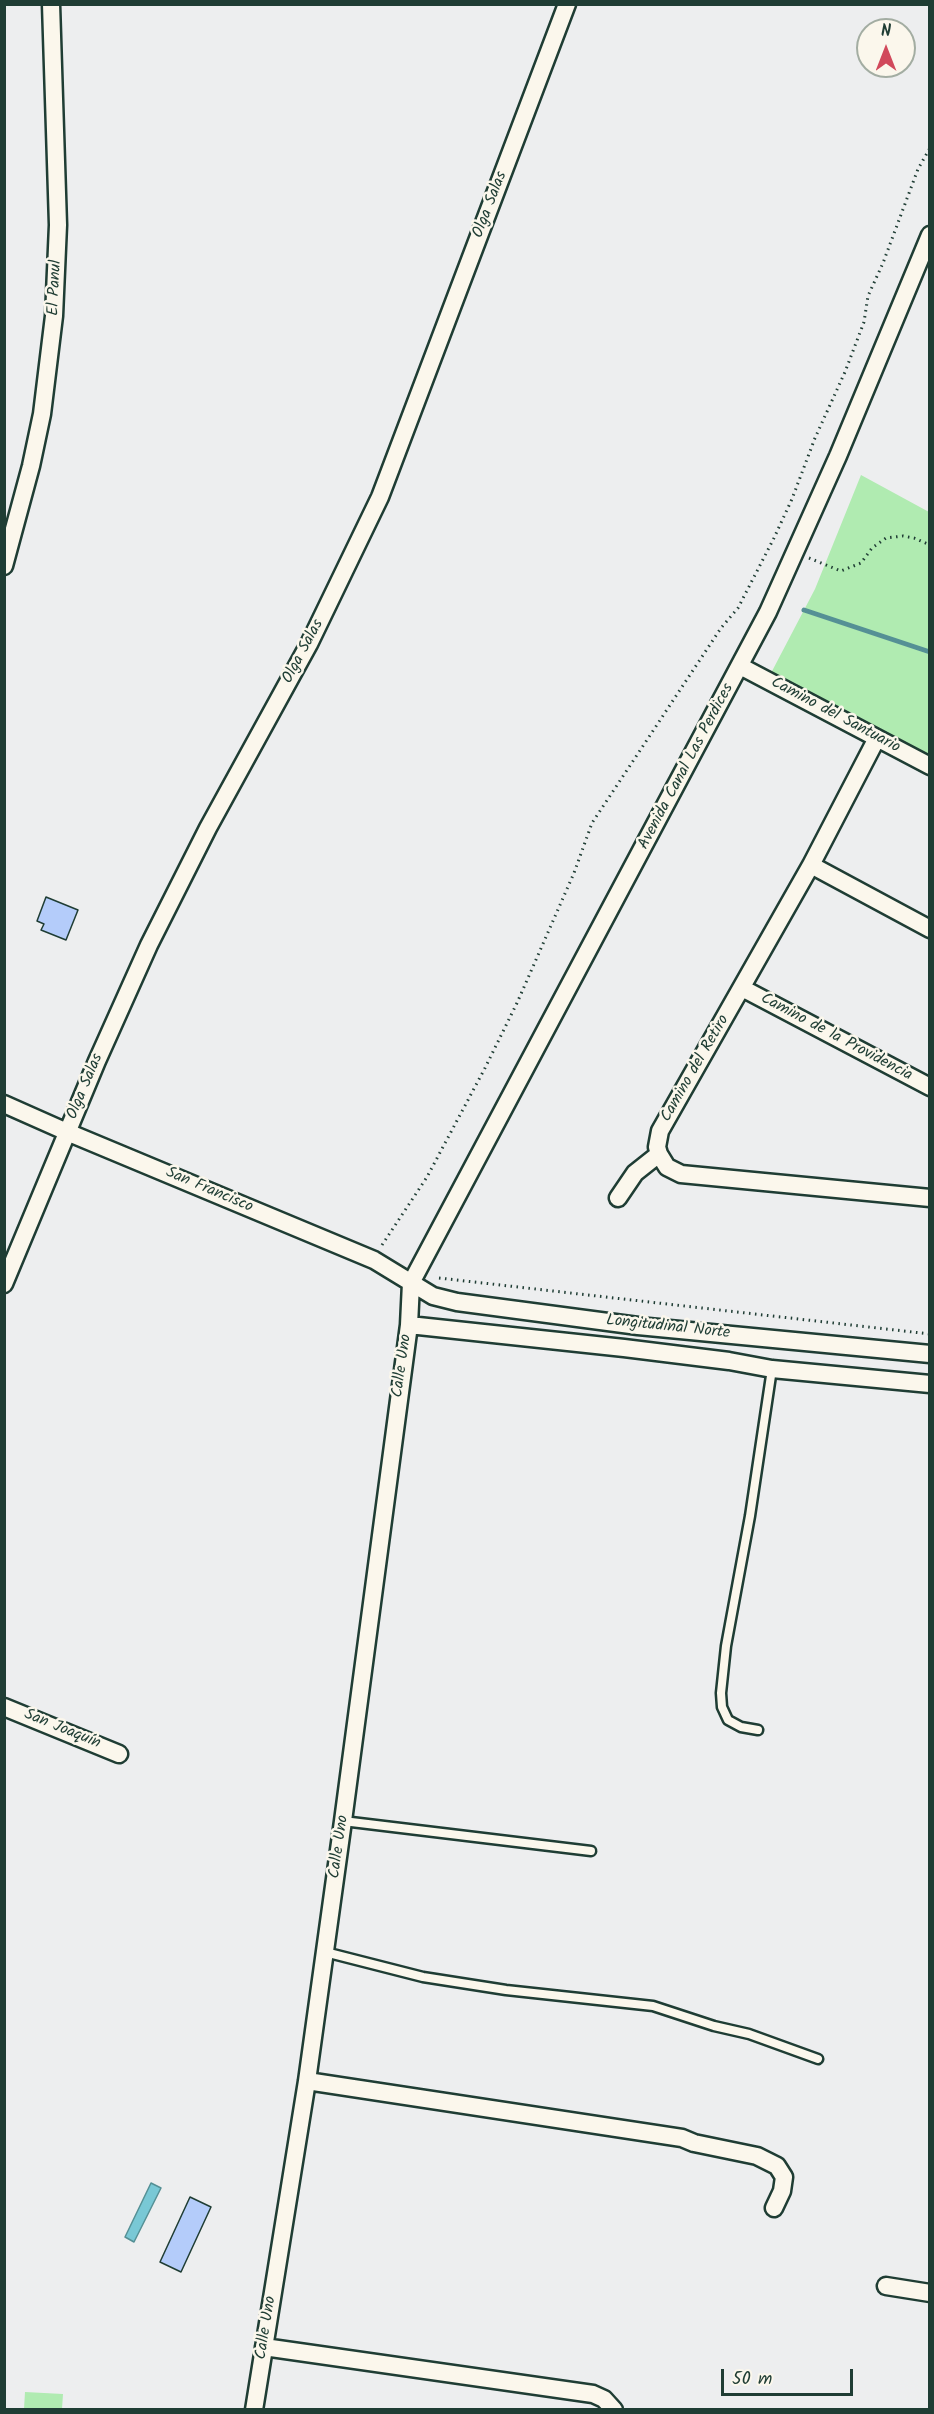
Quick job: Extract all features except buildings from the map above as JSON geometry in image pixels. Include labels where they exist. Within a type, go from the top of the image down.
[{"type":"street","name":"El Panul","points":[[4,566],[33,456],[50,363],[54,316],[58,225],[51,4]]},
{"type":"street","name":"Olga Salas","points":[[4,1284],[67,1132],[154,935],[208,828],[309,644],[380,497],[567,4]]},
{"type":"street","name":"Avenida Canal Las Perdices","points":[[414,1278],[740,666],[796,553],[930,235]]},
{"type":"street","name":"Camino del Santuario","points":[[740,666],[930,766]]},
{"type":"street","name":"Camino del Retiro","points":[[659,1154],[657,1139],[660,1131],[811,865],[877,738]]},
{"type":"street","points":[[811,865],[930,929]]},
{"type":"street","name":"Camino de la Providencia","points":[[742,988],[930,1087]]},
{"type":"street","name":"San Francisco","points":[[4,1104],[414,1278]]},
{"type":"street","points":[[618,1198],[635,1173],[659,1154],[667,1167],[681,1174],[930,1198]]},
{"type":"street","name":"Calle Uno","points":[[254,2409],[307,2081],[344,1821],[414,1278]]},
{"type":"street","name":"Longitudinal Norte","points":[[414,1278],[433,1296],[457,1302],[638,1326],[930,1354]]},
{"type":"street","name":"Longitudinal Norte","points":[[409,1325],[624,1348],[729,1361],[772,1369],[930,1384]]},
{"type":"street","name":"San Joaquín","points":[[4,1707],[119,1754]]},
{"type":"street","points":[[307,2081],[682,2138],[694,2143],[757,2156],[777,2166],[784,2177],[782,2191],[774,2208]]},
{"type":"street","points":[[886,2286],[930,2293]]},
{"type":"street","points":[[264,2347],[593,2394],[604,2399],[614,2409]]},
{"type":"lane","points":[[758,1730],[741,1727],[728,1720],[722,1707],[721,1693],[726,1646],[750,1516],[772,1369]]},
{"type":"lane","points":[[344,1821],[591,1851]]},
{"type":"lane","points":[[325,1952],[423,1977],[506,1990],[653,2006],[714,2026],[748,2034],[818,2059]]},
{"type":"path","points":[[374,1260],[427,1177],[486,1068],[574,873],[592,822],[721,628],[738,608],[774,538],[845,372],[864,322],[868,296],[883,263],[918,169],[930,148]]},
{"type":"path","points":[[796,553],[841,571],[861,563],[872,548],[886,538],[903,536],[930,545]]},
{"type":"path","points":[[414,1278],[432,1277],[930,1334]]},
{"type":"green space","points":[[861,475],[929,512],[929,756],[770,675],[815,589]]},
{"type":"green space","points":[[25,2392],[63,2394],[62,2409],[24,2409]]},
{"type":"water","points":[[151,2183],[161,2188],[134,2242],[125,2237]]},
{"type":"waterway","points":[[804,610],[930,652]]}]
